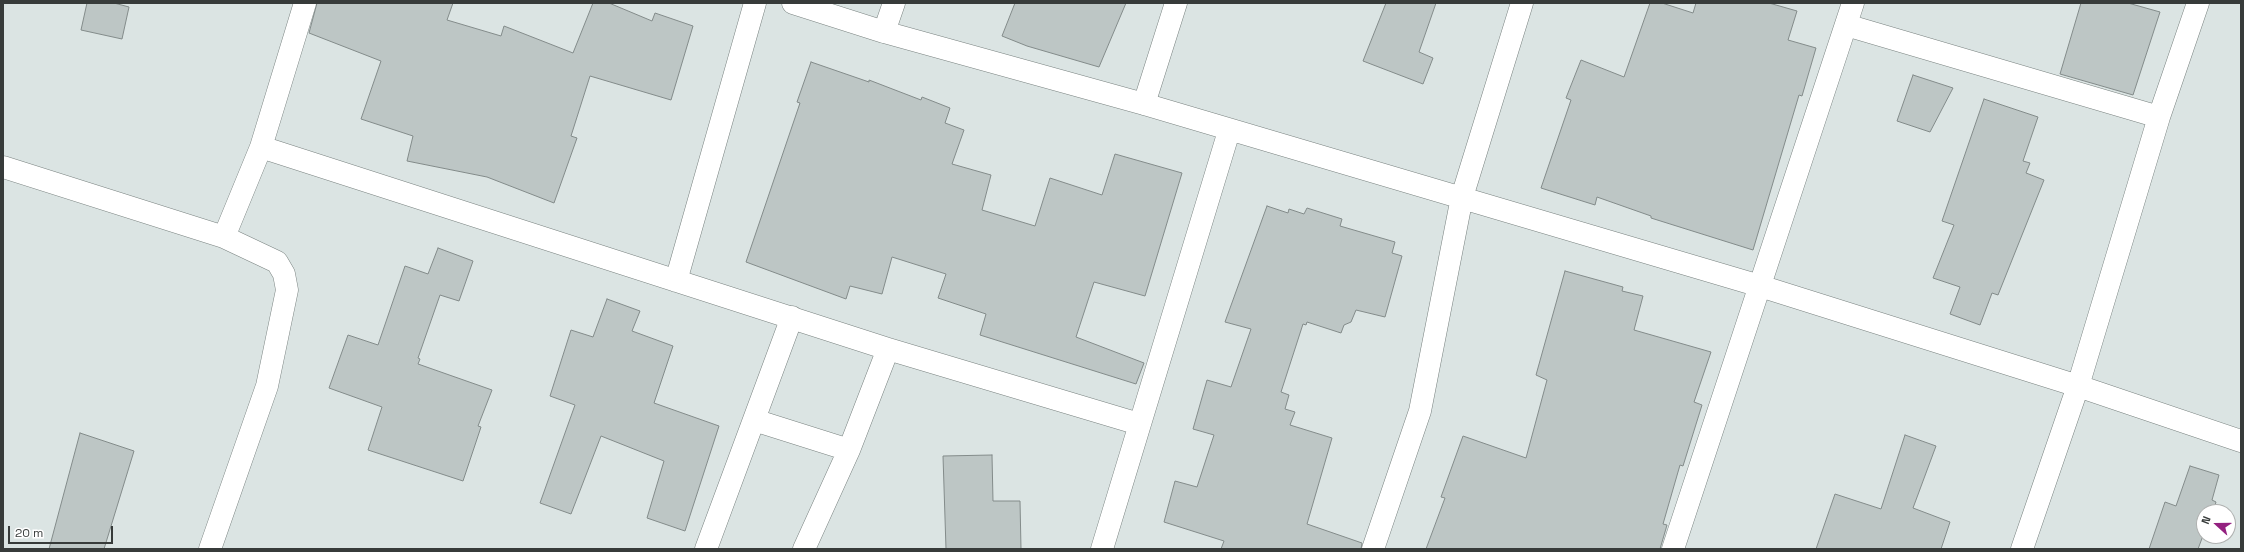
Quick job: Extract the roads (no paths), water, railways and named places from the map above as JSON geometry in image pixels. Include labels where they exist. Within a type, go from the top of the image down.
[{"type":"street","points":[[224,237],[260,147],[305,3]]},
{"type":"street","points":[[676,281],[755,3]]},
{"type":"street","points":[[793,3],[884,32],[1144,104],[1229,131],[1462,197],[1760,286],[2078,386],[2241,441]]},
{"type":"street","points":[[884,32],[894,3]]},
{"type":"street","points":[[1144,104],[1176,3]]},
{"type":"street","points":[[1373,549],[1420,411],[1462,197],[1522,3]]},
{"type":"street","points":[[1673,549],[1853,3]]},
{"type":"street","points":[[2022,549],[2078,386],[2159,117],[2198,3]]},
{"type":"street","points":[[1846,25],[2159,117]]},
{"type":"street","points":[[1102,549],[1229,131]]},
{"type":"street","points":[[260,147],[888,349],[1139,424]]},
{"type":"street","points":[[3,167],[224,237],[278,262],[284,274],[288,290],[267,386],[210,549]]},
{"type":"street","points":[[706,549],[792,317]]},
{"type":"street","points":[[804,549],[849,450],[888,349]]},
{"type":"street","points":[[754,420],[849,450]]}]
